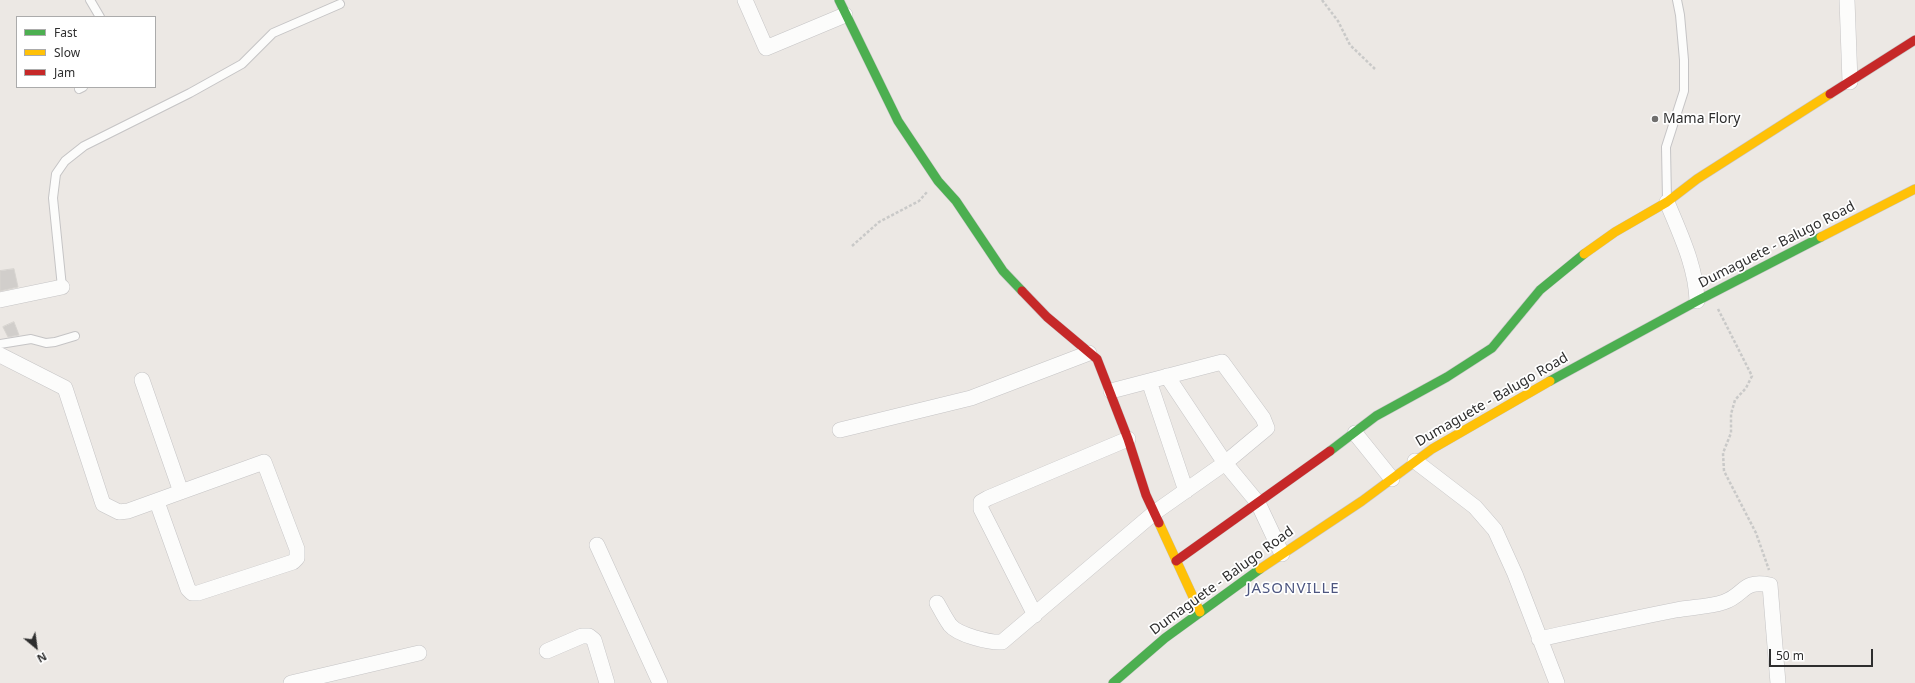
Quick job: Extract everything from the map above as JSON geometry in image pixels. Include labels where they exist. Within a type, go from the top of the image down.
[{"type":"street","points":[[745,0],[766,48],[845,15]]},
{"type":"street","points":[[839,0],[898,121],[938,180],[956,201],[1003,271],[1047,317],[1097,359],[1111,391],[1146,495],[1200,612]]},
{"type":"street","points":[[1847,0],[1850,82]]},
{"type":"street","points":[[1176,561],[1355,434],[1376,416],[1446,377],[1492,348],[1540,290],[1615,232],[1667,202],[1703,175],[1915,40]]},
{"type":"street","name":"Dumaguete - Balugo Road","points":[[1113,683],[1165,638],[1200,612],[1282,554],[1362,501],[1432,449],[1505,406],[1704,298],[1915,189]]},
{"type":"street","points":[[1667,202],[1688,254],[1696,285],[1704,298]]},
{"type":"street","points":[[0,300],[62,287]]},
{"type":"street","points":[[840,430],[971,398],[1090,353]]},
{"type":"street","points":[[0,355],[65,388],[103,504],[119,512],[157,502],[264,462],[297,549],[297,558],[286,564],[198,593],[192,593],[188,589],[157,502]]},
{"type":"street","points":[[937,603],[951,626],[960,632],[996,642],[1002,642],[1154,513],[1225,463],[1267,428],[1263,418],[1222,362],[1111,391]]},
{"type":"street","points":[[1167,376],[1225,463],[1258,503],[1282,554]]},
{"type":"street","points":[[142,380],[181,492]]},
{"type":"street","points":[[1149,381],[1186,491]]},
{"type":"street","points":[[1355,434],[1392,479]]},
{"type":"street","points":[[1035,615],[980,509],[981,502],[1128,439]]},
{"type":"street","points":[[1415,461],[1475,507],[1494,530],[1515,574],[1557,683]]},
{"type":"street","points":[[597,545],[660,683]]},
{"type":"street","points":[[1539,639],[1685,608],[1717,604],[1726,601],[1749,585],[1759,583],[1770,585],[1778,683]]},
{"type":"street","points":[[547,651],[582,636],[589,636],[594,640],[607,683]]},
{"type":"street","points":[[291,683],[419,653]]},
{"type":"lane","points":[[90,0],[99,16]]},
{"type":"lane","points":[[1667,202],[1666,147],[1684,91],[1684,60],[1680,15],[1677,0]]},
{"type":"lane","points":[[62,287],[53,198],[56,174],[65,161],[84,146],[190,93],[242,64],[274,34],[340,4]]},
{"type":"lane","points":[[0,344],[31,339],[46,343],[55,342],[74,336]]},
{"type":"path","points":[[1322,0],[1338,21],[1350,44],[1375,69]]},
{"type":"path","points":[[852,246],[879,222],[918,201],[938,180]]},
{"type":"path","points":[[1704,298],[1741,353],[1752,376],[1746,388],[1735,400],[1731,414],[1731,433],[1723,453],[1724,471],[1756,533],[1769,572],[1770,585]]},
{"type":"building","points":[[14,269],[18,287],[0,291],[0,271]]},
{"type":"building","points":[[14,322],[19,335],[8,337],[3,327]]},
{"type":"traffic: fast","points":[[839,0],[898,121],[938,181],[956,201],[1003,271],[1022,291]]},
{"type":"traffic: fast","points":[[1550,381],[1697,301],[1821,237]]},
{"type":"traffic: fast","points":[[1330,451],[1376,416],[1447,377],[1492,348],[1540,290],[1584,254]]},
{"type":"traffic: fast","points":[[1113,683],[1165,638],[1260,569]]},
{"type":"traffic: slow","points":[[1584,254],[1615,232],[1667,202],[1697,179],[1830,94]]},
{"type":"traffic: slow","points":[[1821,237],[1915,189]]},
{"type":"traffic: slow","points":[[1260,569],[1362,501],[1432,449],[1550,381]]},
{"type":"traffic: slow","points":[[1159,523],[1200,612]]},
{"type":"traffic: jam","points":[[1830,94],[1915,40]]},
{"type":"traffic: jam","points":[[1022,291],[1047,317],[1097,359],[1128,439],[1146,495],[1159,523]]},
{"type":"traffic: jam","points":[[1176,561],[1330,451]]},
{"type":"place","name":"Mama Flory","points":[[1655,119]]},
{"type":"district","name":"JASONVILLE","points":[[1293,589]]}]
